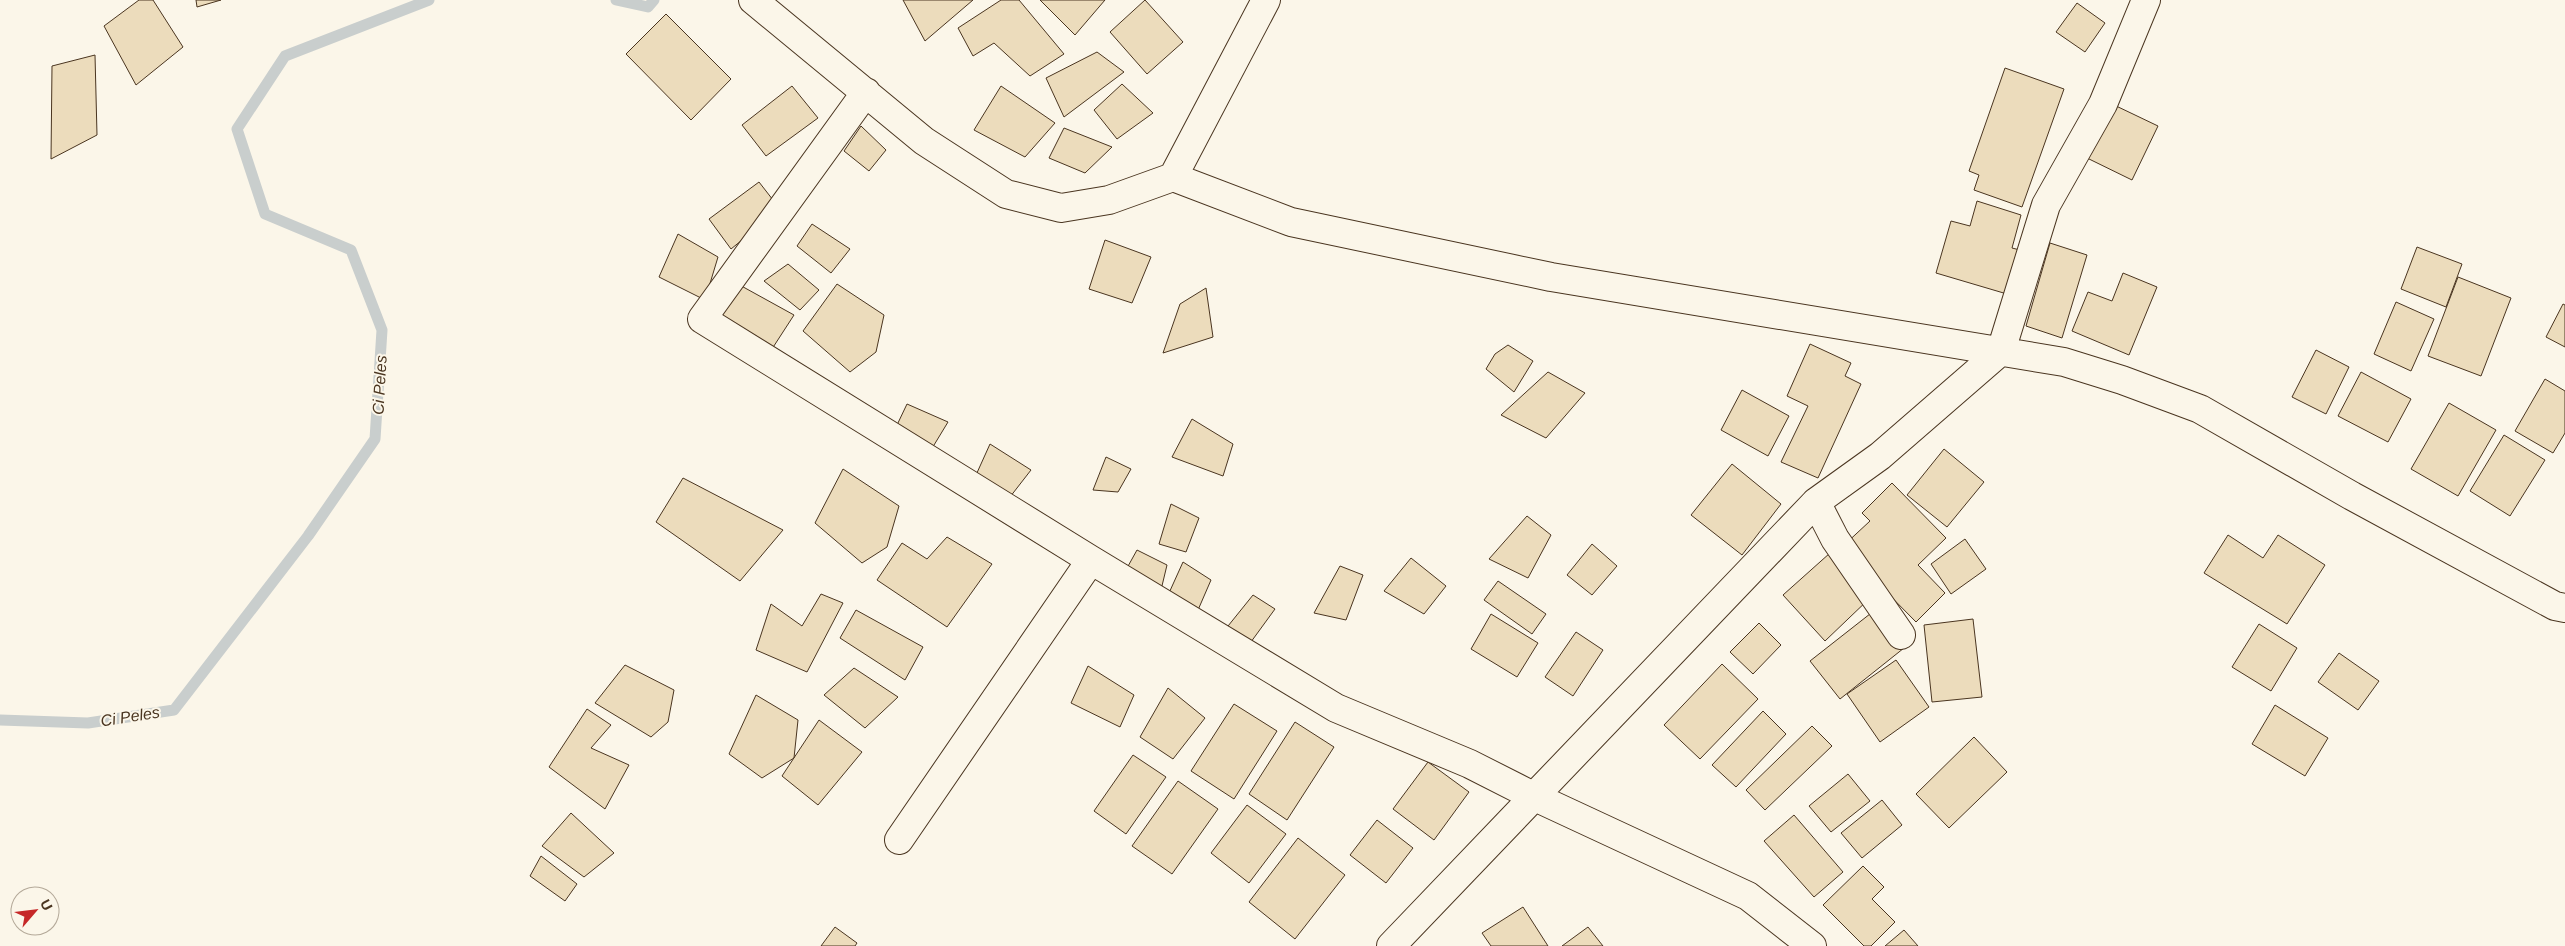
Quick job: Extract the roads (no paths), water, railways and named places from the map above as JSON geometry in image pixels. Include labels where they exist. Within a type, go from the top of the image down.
[{"type":"street","points":[[753,0],[924,141],[1006,194],[1061,208],[1109,200],[1173,177],[1291,222],[1541,275],[2064,362],[2122,380],[2200,409],[2361,501],[2555,606],[2565,608]]},
{"type":"street","points":[[1173,177],[1266,0]]},
{"type":"street","points":[[1390,946],[1535,798],[1668,654],[1816,502],[1880,456],[2001,351],[2046,205],[2103,104],[2146,0]]},
{"type":"street","points":[[866,92],[702,319],[1090,560],[1336,708],[1470,764],[1535,798],[1748,896],[1812,946]]},
{"type":"street","points":[[1816,502],[1835,539],[1901,635]]},
{"type":"street","points":[[899,840],[1090,560]]},
{"type":"waterway","name":"Ci Peles","points":[[0,720],[88,723],[174,710],[308,536],[375,439],[382,330],[351,250],[265,214],[237,129],[285,56],[429,0]]},
{"type":"waterway","name":"Ci Peles","points":[[616,0],[648,7],[654,0]]}]
